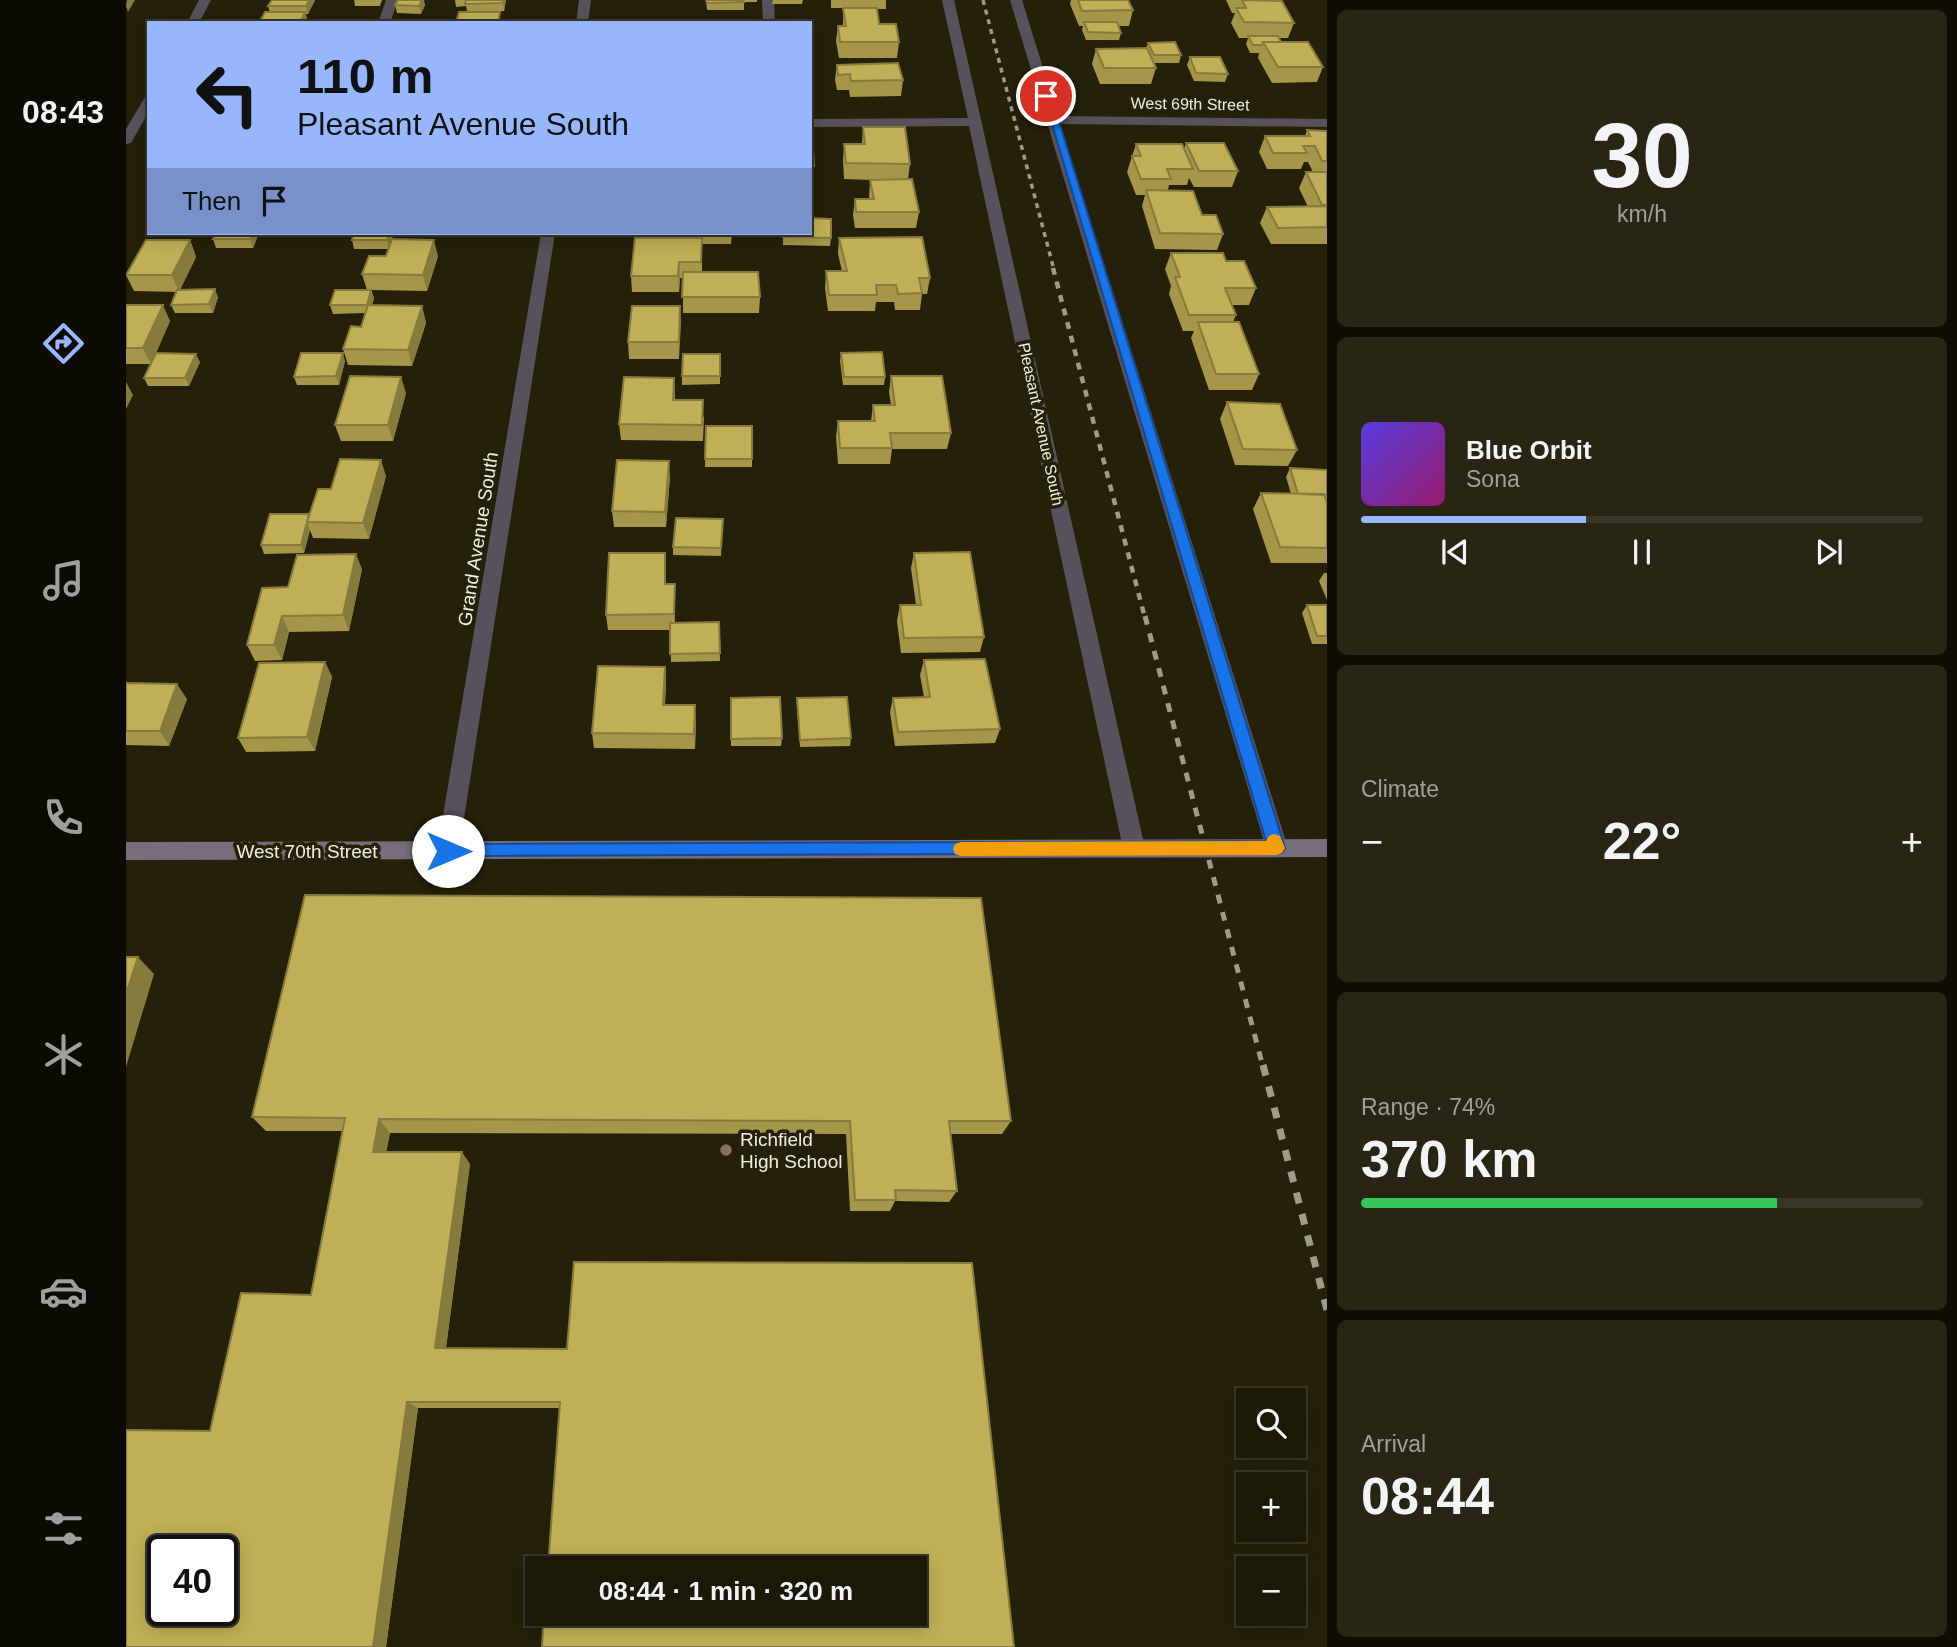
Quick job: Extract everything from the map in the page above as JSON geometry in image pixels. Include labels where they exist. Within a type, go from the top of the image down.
[{"type":"street","points":[[193,21],[205,0]]},
{"type":"street","points":[[385,21],[392,0]]},
{"type":"street","points":[[582,21],[585,0]]},
{"type":"street","points":[[768,0],[769,21]]},
{"type":"street","name":"Pleasant Avenue South","points":[[948,0],[1133,848]]},
{"type":"street","points":[[1016,0],[1276,848]]},
{"type":"street","points":[[126,140],[130,125],[147,103]]},
{"type":"street","name":"West 69th Street","points":[[1054,120],[1327,123]]},
{"type":"street","points":[[812,123],[976,122]]},
{"type":"street","name":"Grand Avenue South","points":[[448,851],[548,235]]},
{"type":"street","name":"West 70th Street","points":[[126,851],[1327,848]]},
{"type":"building","points":[[272,0],[309,0],[306,6],[268,6]]},
{"type":"building","points":[[398,0],[422,0],[419,6],[395,5]]},
{"type":"building","points":[[466,0],[503,0],[503,3],[465,4]]},
{"type":"building","points":[[706,0],[743,0],[744,2],[707,3]]},
{"type":"building","points":[[1078,0],[1128,0],[1133,10],[1082,11]]},
{"type":"building","points":[[1242,0],[1282,1],[1294,23],[1244,22],[1236,8],[1246,8]]},
{"type":"building","points":[[843,8],[877,8],[879,24],[896,24],[899,42],[840,42],[838,26],[846,26]]},
{"type":"building","points":[[265,12],[305,12],[301,21],[260,21]]},
{"type":"building","points":[[459,12],[500,12],[498,21],[457,21]]},
{"type":"building","points":[[327,20],[370,20],[370,21]]},
{"type":"building","points":[[1084,22],[1117,22],[1121,33],[1088,32]]},
{"type":"building","points":[[1248,36],[1278,36],[1281,42],[1253,45]]},
{"type":"building","points":[[1175,42],[1181,55],[1154,55],[1148,43]]},
{"type":"building","points":[[1263,42],[1308,42],[1323,67],[1278,67]]},
{"type":"building","points":[[1147,48],[1156,68],[1104,68],[1096,49]]},
{"type":"building","points":[[1190,57],[1220,57],[1228,74],[1196,73]]},
{"type":"building","points":[[898,63],[903,80],[851,81],[850,74],[838,75],[837,65]]},
{"type":"building","points":[[863,127],[905,127],[910,164],[846,163],[844,144],[865,144]]},
{"type":"building","points":[[1307,130],[1327,131],[1327,161],[1322,161],[1315,146],[1303,146],[1307,153],[1273,153],[1265,136],[1310,136]]},
{"type":"building","points":[[1186,143],[1224,143],[1238,171],[1199,171]]},
{"type":"building","points":[[1136,144],[1182,144],[1193,169],[1167,169],[1171,179],[1141,179],[1132,156],[1141,156]]},
{"type":"building","points":[[1306,172],[1327,172],[1327,205],[1322,205]]},
{"type":"building","points":[[912,179],[919,212],[856,212],[855,199],[874,199],[870,180]]},
{"type":"building","points":[[1146,190],[1193,191],[1202,215],[1216,215],[1223,234],[1160,233]]},
{"type":"building","points":[[1327,206],[1327,227],[1278,228],[1267,207]]},
{"type":"building","points":[[812,218],[831,219],[831,238],[783,237],[812,235]]},
{"type":"building","points":[[215,235],[252,235],[250,239],[213,239]]},
{"type":"building","points":[[353,235],[388,235],[387,240],[352,240]]},
{"type":"building","points":[[922,237],[930,278],[919,278],[922,293],[898,294],[896,285],[876,285],[877,295],[829,295],[826,271],[847,271],[839,238]]},
{"type":"building","points":[[635,238],[702,238],[701,262],[679,262],[678,276],[631,276]]},
{"type":"building","points":[[392,239],[434,240],[423,275],[362,274],[369,256],[386,256]]},
{"type":"building","points":[[146,240],[190,240],[172,275],[126,275]]},
{"type":"building","points":[[1171,253],[1223,253],[1226,261],[1244,261],[1256,288],[1225,288],[1236,315],[1189,315],[1175,277],[1180,277]]},
{"type":"building","points":[[683,272],[758,272],[760,297],[682,297]]},
{"type":"building","points":[[215,289],[209,304],[171,305],[177,290]]},
{"type":"building","points":[[335,290],[371,290],[367,305],[330,305]]},
{"type":"building","points":[[126,305],[163,305],[143,348],[126,348]]},
{"type":"building","points":[[368,305],[422,306],[408,350],[343,349],[351,326],[361,327]]},
{"type":"building","points":[[632,306],[680,306],[679,342],[628,342]]},
{"type":"building","points":[[1198,322],[1239,322],[1259,374],[1216,374]]},
{"type":"building","points":[[882,352],[885,377],[844,377],[841,353]]},
{"type":"building","points":[[156,353],[196,354],[185,378],[144,378]]},
{"type":"building","points":[[301,353],[343,353],[336,376],[294,377]]},
{"type":"building","points":[[683,354],[720,354],[720,376],[682,376]]},
{"type":"building","points":[[350,376],[401,377],[388,425],[335,425]]},
{"type":"building","points":[[891,376],[942,376],[951,433],[890,433],[892,448],[840,448],[838,421],[875,421],[873,405],[895,405]]},
{"type":"building","points":[[624,377],[674,378],[673,400],[703,400],[702,425],[619,424]]},
{"type":"building","points":[[1227,402],[1280,404],[1297,450],[1243,449]]},
{"type":"building","points":[[706,426],[752,426],[752,459],[705,459]]},
{"type":"building","points":[[340,459],[381,460],[363,523],[307,522],[318,489],[331,489]]},
{"type":"building","points":[[617,460],[669,461],[665,512],[612,511]]},
{"type":"building","points":[[1290,468],[1327,470],[1327,495],[1298,494]]},
{"type":"building","points":[[1261,493],[1324,494],[1327,503],[1327,548],[1280,547]]},
{"type":"building","points":[[270,514],[309,514],[301,545],[261,545]]},
{"type":"building","points":[[676,518],[723,519],[721,548],[673,547]]},
{"type":"building","points":[[970,552],[984,637],[904,638],[900,605],[921,605],[914,553]]},
{"type":"building","points":[[609,553],[665,553],[665,584],[675,584],[674,614],[606,615]]},
{"type":"building","points":[[356,554],[343,615],[282,616],[274,645],[247,645],[262,588],[288,587],[297,555]]},
{"type":"building","points":[[1307,605],[1327,605],[1327,636],[1317,636]]},
{"type":"building","points":[[719,622],[720,653],[670,654],[670,623]]},
{"type":"building","points":[[985,659],[1000,729],[898,732],[893,698],[930,697],[924,660]]},
{"type":"building","points":[[325,662],[307,737],[238,738],[259,663]]},
{"type":"building","points":[[598,666],[665,667],[663,705],[695,705],[694,734],[592,733]]},
{"type":"building","points":[[126,683],[177,684],[160,731],[126,731]]},
{"type":"building","points":[[780,697],[782,738],[731,739],[731,698]]},
{"type":"building","points":[[847,697],[851,738],[800,740],[797,698]]},
{"type":"building","points":[[305,895],[981,898],[1011,1121],[949,1121],[957,1191],[895,1190],[896,1200],[855,1200],[850,1121],[379,1119],[373,1152],[462,1152],[435,1348],[567,1349],[574,1262],[972,1263],[1014,1647],[542,1647],[543,1626],[927,1626],[927,1556],[549,1556],[560,1402],[407,1402],[373,1647],[126,1647],[126,1430],[210,1431],[241,1293],[311,1295],[345,1118],[252,1117]]},
{"type":"building","points":[[126,957],[138,957],[126,994]]},
{"type":"railway","points":[[983,0],[1054,270]]},
{"type":"railway","points":[[1053,268],[1145,618]]},
{"type":"railway","points":[[1145,616],[1263,1067]]},
{"type":"railway","points":[[1263,1065],[1327,1310]]},
{"type":"slow traffic","points":[[961,849],[1276,848],[1274,841]]},
{"type":"place","name":"Richfield High School","points":[[726,1150]]},
{"type":"route","points":[[448,851],[1276,848],[1046,96]]}]
